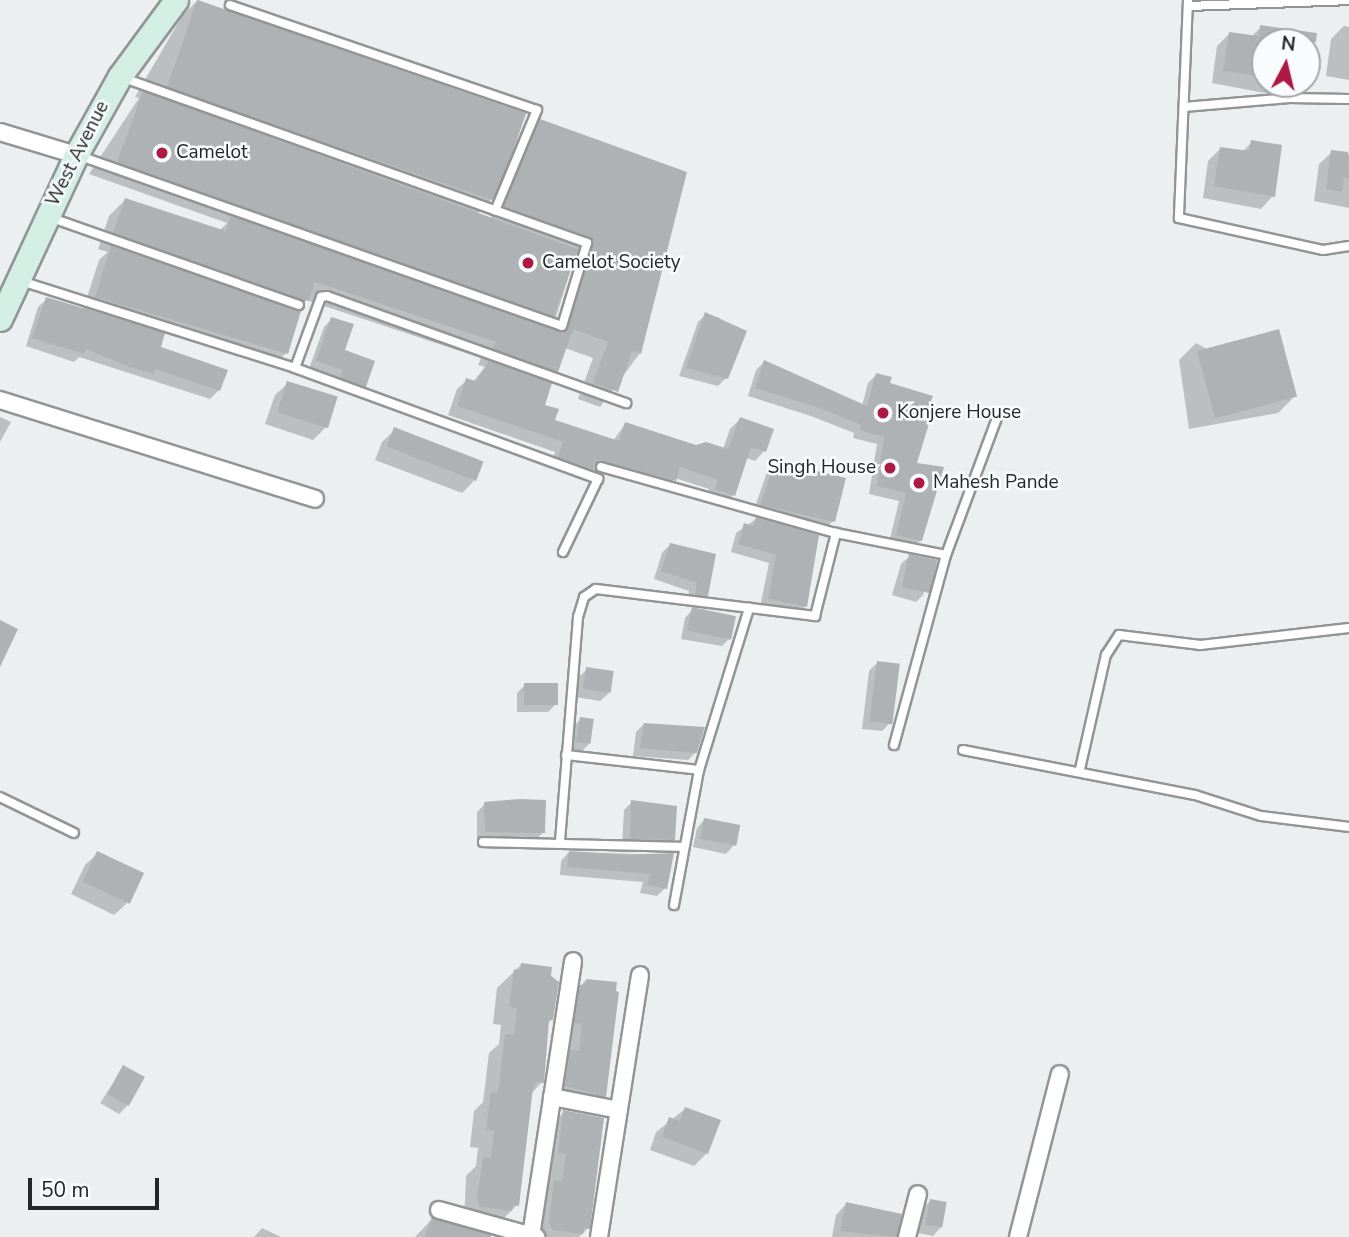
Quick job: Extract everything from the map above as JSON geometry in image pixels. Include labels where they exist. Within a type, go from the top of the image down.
[{"type":"street","name":"West Avenue","points":[[0,318],[15,279],[76,155],[120,76],[176,0]]},
{"type":"street","points":[[0,132],[76,155]]},
{"type":"street","points":[[0,400],[315,499]]},
{"type":"street","points":[[439,1210],[533,1236],[573,961]]},
{"type":"street","points":[[599,1237],[640,975]]},
{"type":"street","points":[[1018,1237],[1060,1074]]},
{"type":"street","points":[[552,1097],[619,1110]]},
{"type":"street","points":[[907,1237],[918,1194]]},
{"type":"lane","points":[[1349,1],[1188,3],[1179,218],[1323,250],[1349,246]]},
{"type":"lane","points":[[230,5],[537,110],[495,211]]},
{"type":"lane","points":[[76,155],[562,326],[587,243],[120,76]]},
{"type":"lane","points":[[1184,107],[1290,98],[1349,99]]},
{"type":"lane","points":[[46,216],[299,305]]},
{"type":"lane","points":[[15,279],[295,368],[598,479],[563,552]]},
{"type":"lane","points":[[295,368],[321,297],[327,296],[626,403]]},
{"type":"lane","points":[[894,745],[946,555],[998,415]]},
{"type":"lane","points":[[601,467],[836,533],[946,555]]},
{"type":"lane","points":[[560,841],[578,617],[584,597],[596,589],[815,616],[836,533]]},
{"type":"lane","points":[[674,905],[699,770],[749,608]]},
{"type":"lane","points":[[1080,769],[1106,655],[1119,635],[1200,645],[1349,628]]},
{"type":"lane","points":[[963,750],[1080,769],[1195,795],[1261,816],[1349,827]]},
{"type":"lane","points":[[566,755],[699,770]]},
{"type":"lane","points":[[0,797],[74,833]]},
{"type":"lane","points":[[483,842],[560,841],[683,847]]},
{"type":"building","points":[[197,0],[526,113],[496,201],[167,88]]},
{"type":"building","points":[[1260,25],[1281,28],[1260,28]]},
{"type":"building","points":[[1229,32],[1251,35],[1251,75],[1223,71]]},
{"type":"building","points":[[143,91],[578,249],[551,323],[116,164]]},
{"type":"building","points":[[540,119],[687,172],[641,354],[632,351],[618,392],[593,383],[608,342],[573,329],[558,372],[493,349],[496,342],[315,282],[309,300],[304,301],[113,233],[125,198],[226,231],[231,216],[564,332],[593,241],[504,206]]},
{"type":"building","points":[[1251,140],[1282,145],[1275,197],[1214,186],[1220,147],[1249,151]]},
{"type":"building","points":[[1331,150],[1348,152],[1349,178],[1344,177],[1342,192],[1326,189]]},
{"type":"building","points":[[111,246],[301,311],[288,354],[95,297]]},
{"type":"building","points":[[46,297],[165,333],[161,347],[228,370],[220,391],[155,369],[154,374],[129,367],[86,349],[84,354],[32,338]]},
{"type":"building","points":[[705,312],[747,331],[728,379],[686,368]]},
{"type":"building","points":[[331,317],[354,324],[345,350],[375,361],[366,387],[340,378],[343,370],[316,361]]},
{"type":"building","points":[[1279,329],[1297,397],[1215,419],[1197,351]]},
{"type":"building","points":[[764,360],[867,406],[876,373],[892,377],[890,383],[933,396],[930,403],[935,404],[917,463],[944,467],[922,541],[896,535],[906,493],[877,486],[884,437],[860,430],[861,425],[820,408],[755,388]]},
{"type":"building","points":[[489,361],[552,383],[545,405],[559,409],[555,420],[619,441],[625,422],[696,445],[706,442],[728,449],[740,417],[774,429],[766,452],[751,447],[735,496],[715,489],[718,480],[680,467],[676,481],[596,460],[593,469],[558,457],[563,442],[457,406],[466,378],[476,381]]},
{"type":"building","points":[[287,381],[338,396],[328,428],[277,413]]},
{"type":"building","points":[[394,427],[484,461],[476,481],[386,447]]},
{"type":"building","points":[[775,462],[816,477],[817,471],[846,478],[835,522],[760,505]]},
{"type":"building","points":[[756,517],[819,535],[807,607],[768,599],[776,555],[738,544],[744,523],[753,526]]},
{"type":"building","points":[[670,543],[716,554],[708,596],[695,595],[697,583],[661,571]]},
{"type":"building","points":[[909,554],[937,560],[930,593],[902,587]]},
{"type":"building","points":[[692,607],[736,616],[731,640],[687,630]]},
{"type":"building","points":[[0,620],[18,629],[0,667]]},
{"type":"building","points":[[877,661],[900,664],[892,724],[870,722]]},
{"type":"building","points":[[586,667],[614,671],[611,693],[583,689]]},
{"type":"building","points":[[524,683],[558,683],[558,705],[524,705]]},
{"type":"building","points":[[580,717],[594,719],[590,744],[577,742]]},
{"type":"building","points":[[644,723],[705,727],[697,753],[640,748]]},
{"type":"building","points":[[546,800],[545,833],[485,832],[484,802]]},
{"type":"building","points":[[631,800],[677,806],[675,840],[630,839]]},
{"type":"building","points":[[704,818],[740,825],[736,846],[700,839]]},
{"type":"building","points":[[97,851],[144,873],[130,904],[83,882]]},
{"type":"building","points":[[569,851],[629,855],[674,853],[667,889],[647,885],[650,874],[567,867]]},
{"type":"building","points":[[521,963],[552,967],[551,976],[559,982],[553,1020],[549,1020],[544,1083],[536,1082],[533,1088],[519,1206],[513,1205],[512,1211],[480,1207],[477,1199],[483,1157],[491,1158],[494,1131],[486,1130],[491,1092],[497,1093],[499,1086],[505,1034],[514,1035],[517,1008],[509,1007],[514,969],[520,970]]},
{"type":"building","points":[[586,979],[617,982],[616,991],[619,992],[606,1097],[565,1086],[570,1050],[579,1051],[582,1024],[574,1023],[580,985],[585,985]]},
{"type":"building","points":[[123,1065],[145,1077],[129,1106],[107,1094]]},
{"type":"building","points":[[685,1107],[721,1120],[708,1154],[662,1137],[669,1117],[680,1121]]},
{"type":"building","points":[[563,1110],[604,1118],[590,1229],[584,1228],[583,1234],[552,1230],[549,1222],[554,1180],[562,1181],[566,1154],[558,1153]]},
{"type":"building","points":[[930,1199],[947,1202],[942,1228],[925,1225]]},
{"type":"building","points":[[846,1202],[902,1214],[897,1237],[840,1231]]},
{"type":"building","points":[[432,1217],[491,1235],[491,1237],[425,1237]]},
{"type":"place","name":"Camelot","points":[[162,153]]},
{"type":"place","name":"Camelot Society","points":[[528,263]]},
{"type":"place","name":"Konjere House","points":[[883,413]]},
{"type":"place","name":"Singh House","points":[[890,468]]},
{"type":"place","name":"Mahesh Pande","points":[[919,483]]}]
